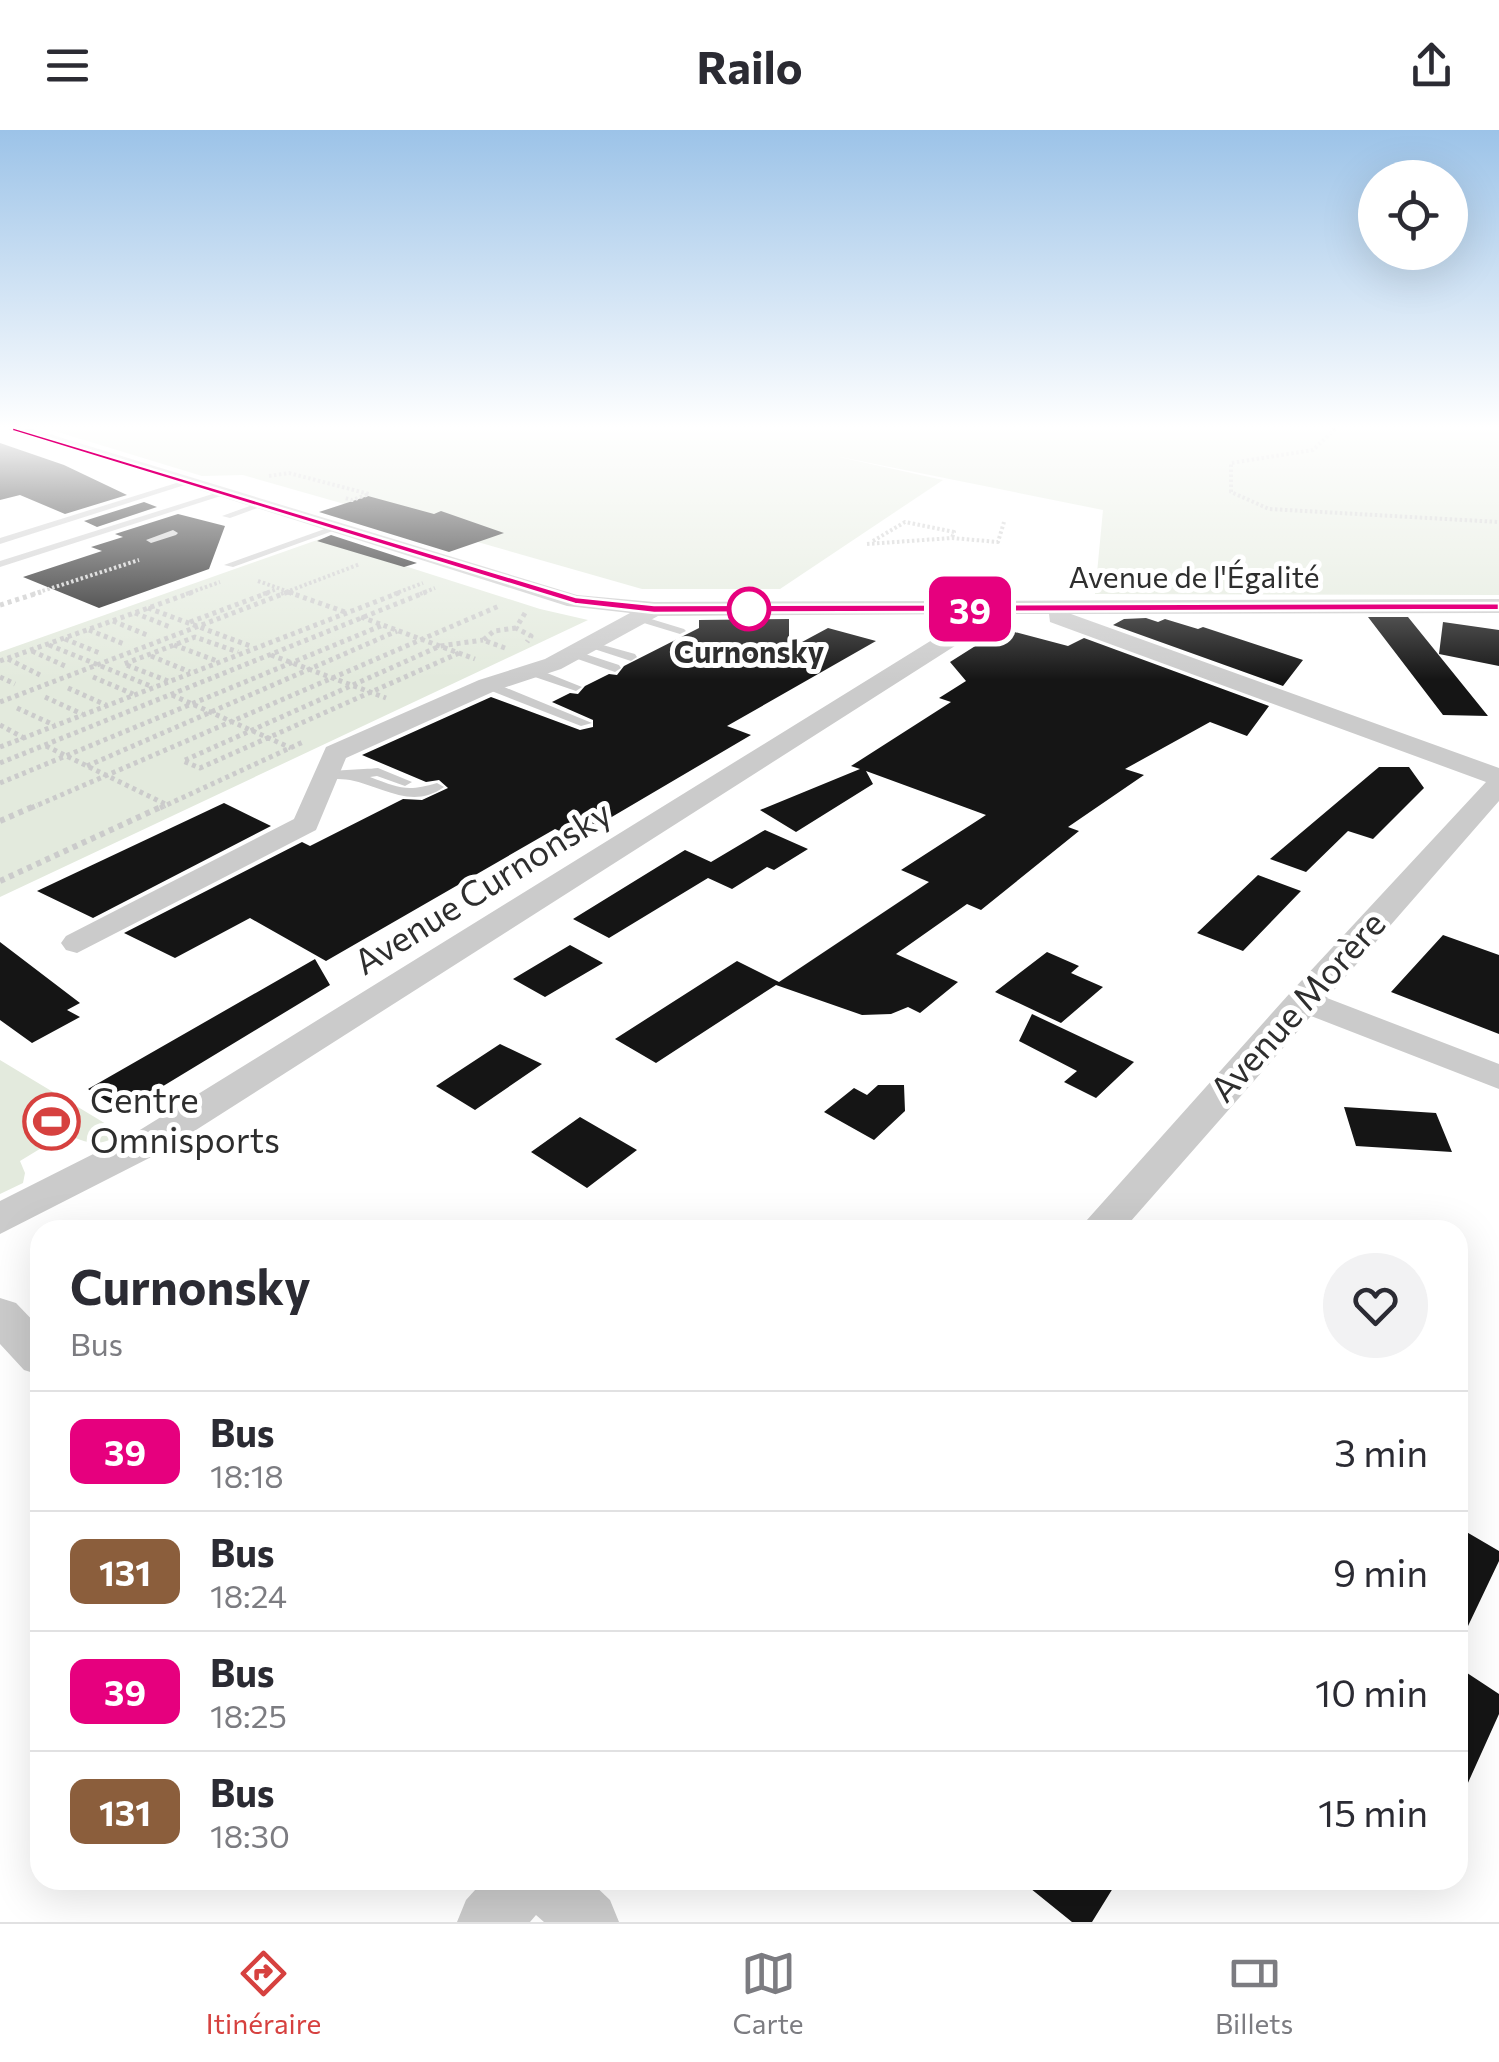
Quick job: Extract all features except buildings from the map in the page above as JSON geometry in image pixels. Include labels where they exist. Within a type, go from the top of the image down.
[{"type":"street","name":"Avenue de l'Égalité","points":[[289,513],[575,600],[646,614],[1499,606]]},
{"type":"street","points":[[1034,608],[1499,781]]},
{"type":"street","name":"Avenue Curnonsky","points":[[0,1219],[149,1142],[999,609]]},
{"type":"street","points":[[77,943],[306,824],[339,775],[335,754],[488,685],[533,672],[646,614]]},
{"type":"street","name":"Avenue Morère","points":[[1107,1220],[1499,781]]},
{"type":"street","points":[[1302,1000],[1499,1077]]},
{"type":"street","points":[[0,1315],[30,1346]]},
{"type":"street","points":[[488,1922],[517,1890]]},
{"type":"street","points":[[555,1890],[588,1922]]},
{"type":"lane","points":[[0,542],[93,513]]},
{"type":"lane","points":[[2,564],[164,513]]},
{"type":"lane","points":[[227,516],[237,513]]},
{"type":"lane","points":[[229,565],[336,528]]},
{"type":"lane","points":[[150,540],[173,533]]},
{"type":"lane","points":[[646,614],[680,631]]},
{"type":"lane","points":[[582,649],[632,658]]},
{"type":"lane","points":[[582,649],[615,668]]},
{"type":"lane","points":[[533,672],[576,686]]},
{"type":"lane","points":[[488,685],[586,723]]},
{"type":"lane","points":[[339,775],[378,772],[405,782]]},
{"type":"lane","points":[[339,775],[388,792],[412,794],[437,787]]},
{"type":"path","points":[[1333,513],[1499,522]]},
{"type":"path","points":[[952,538],[954,532],[905,522],[867,544],[952,538],[998,542],[1004,522]]},
{"type":"path","points":[[0,702],[371,560],[354,555]]},
{"type":"path","points":[[0,606],[143,558]]},
{"type":"path","points":[[0,763],[480,572]]},
{"type":"path","points":[[1,745],[431,580],[416,575]]},
{"type":"path","points":[[4,660],[226,579]]},
{"type":"path","points":[[252,579],[346,612]]},
{"type":"path","points":[[188,623],[278,588]]},
{"type":"path","points":[[0,820],[499,606]]},
{"type":"path","points":[[148,608],[254,648]]},
{"type":"path","points":[[516,628],[526,612]]},
{"type":"path","points":[[133,613],[170,628]]},
{"type":"path","points":[[361,617],[481,661],[463,669]]},
{"type":"path","points":[[112,621],[147,635]]},
{"type":"path","points":[[0,783],[383,625]]},
{"type":"path","points":[[459,653],[200,768],[184,761],[440,646],[483,640],[502,648],[527,642],[531,636],[516,628],[494,630],[483,640]]},
{"type":"path","points":[[88,630],[124,644]]},
{"type":"path","points":[[87,766],[398,630]]},
{"type":"path","points":[[64,638],[102,654]]},
{"type":"path","points":[[169,681],[124,664],[195,638],[240,653]]},
{"type":"path","points":[[48,644],[154,688]]},
{"type":"path","points":[[174,645],[218,662]]},
{"type":"path","points":[[30,650],[65,666]]},
{"type":"path","points":[[270,654],[393,701],[376,709]]},
{"type":"path","points":[[148,655],[191,672]]},
{"type":"path","points":[[4,660],[40,675]]},
{"type":"path","points":[[0,677],[15,684]]},
{"type":"path","points":[[93,677],[134,695]]},
{"type":"path","points":[[68,688],[107,706]]},
{"type":"path","points":[[170,694],[291,748]]},
{"type":"path","points":[[44,698],[84,715]]},
{"type":"path","points":[[16,708],[55,726]]},
{"type":"path","points":[[0,725],[24,738]]},
{"type":"path","points":[[1,879],[308,740]]},
{"type":"path","points":[[45,745],[166,805]]},
{"type":"shaded area","points":[[375,513],[894,513],[780,589],[642,589]]},
{"type":"shaded area","points":[[1103,513],[1499,513],[1499,595],[1095,594]]},
{"type":"shaded area","points":[[320,539],[540,609],[588,620],[0,897],[0,652]]},
{"type":"shaded area","name":"Centre Omnisports","points":[[0,1060],[121,1133],[93,1143],[66,1133],[20,1161],[25,1173],[23,1183],[0,1194]]},
{"type":"bus line","name":"39","points":[[287,513],[575,600],[654,609],[1499,606]]},
{"type":"place","name":"Curnonsky","points":[[749,609]]},
{"type":"place","name":"Centre Omnisports","points":[[51,1121]]}]
